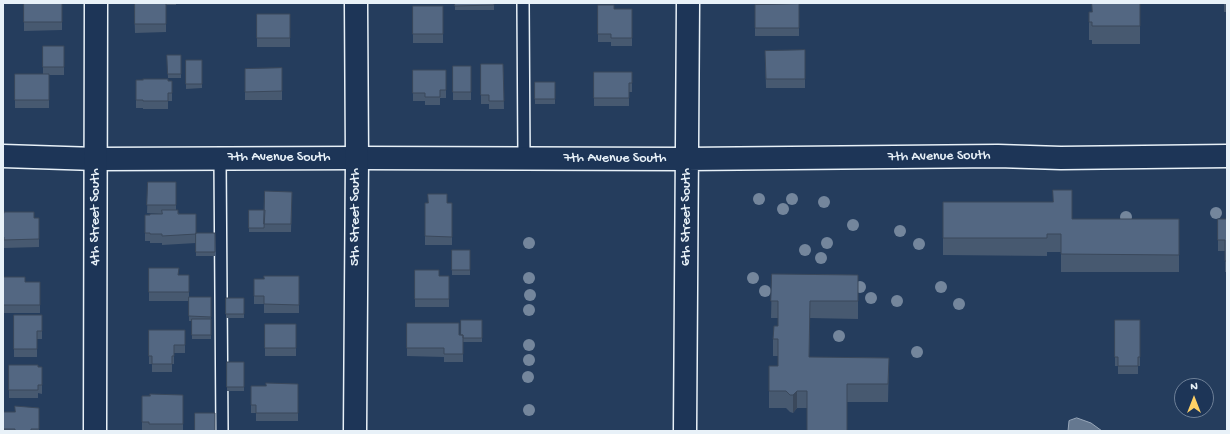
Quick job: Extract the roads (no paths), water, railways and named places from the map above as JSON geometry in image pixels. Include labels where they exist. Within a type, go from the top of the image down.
[{"type":"street","name":"4th Street South","points":[[95,431],[96,3]]},
{"type":"street","name":"5th Street South","points":[[355,431],[357,158],[356,3]]},
{"type":"street","name":"6th Street South","points":[[685,431],[688,3]]},
{"type":"street","name":"7th Avenue South","points":[[3,156],[96,159],[687,159],[998,156],[1061,158],[1227,156]]},
{"type":"lane","points":[[523,3],[524,159]]},
{"type":"lane","points":[[220,159],[222,431]]},
{"type":"water","points":[[1077,418],[1091,423],[1102,431],[1068,431],[1069,421]]}]
